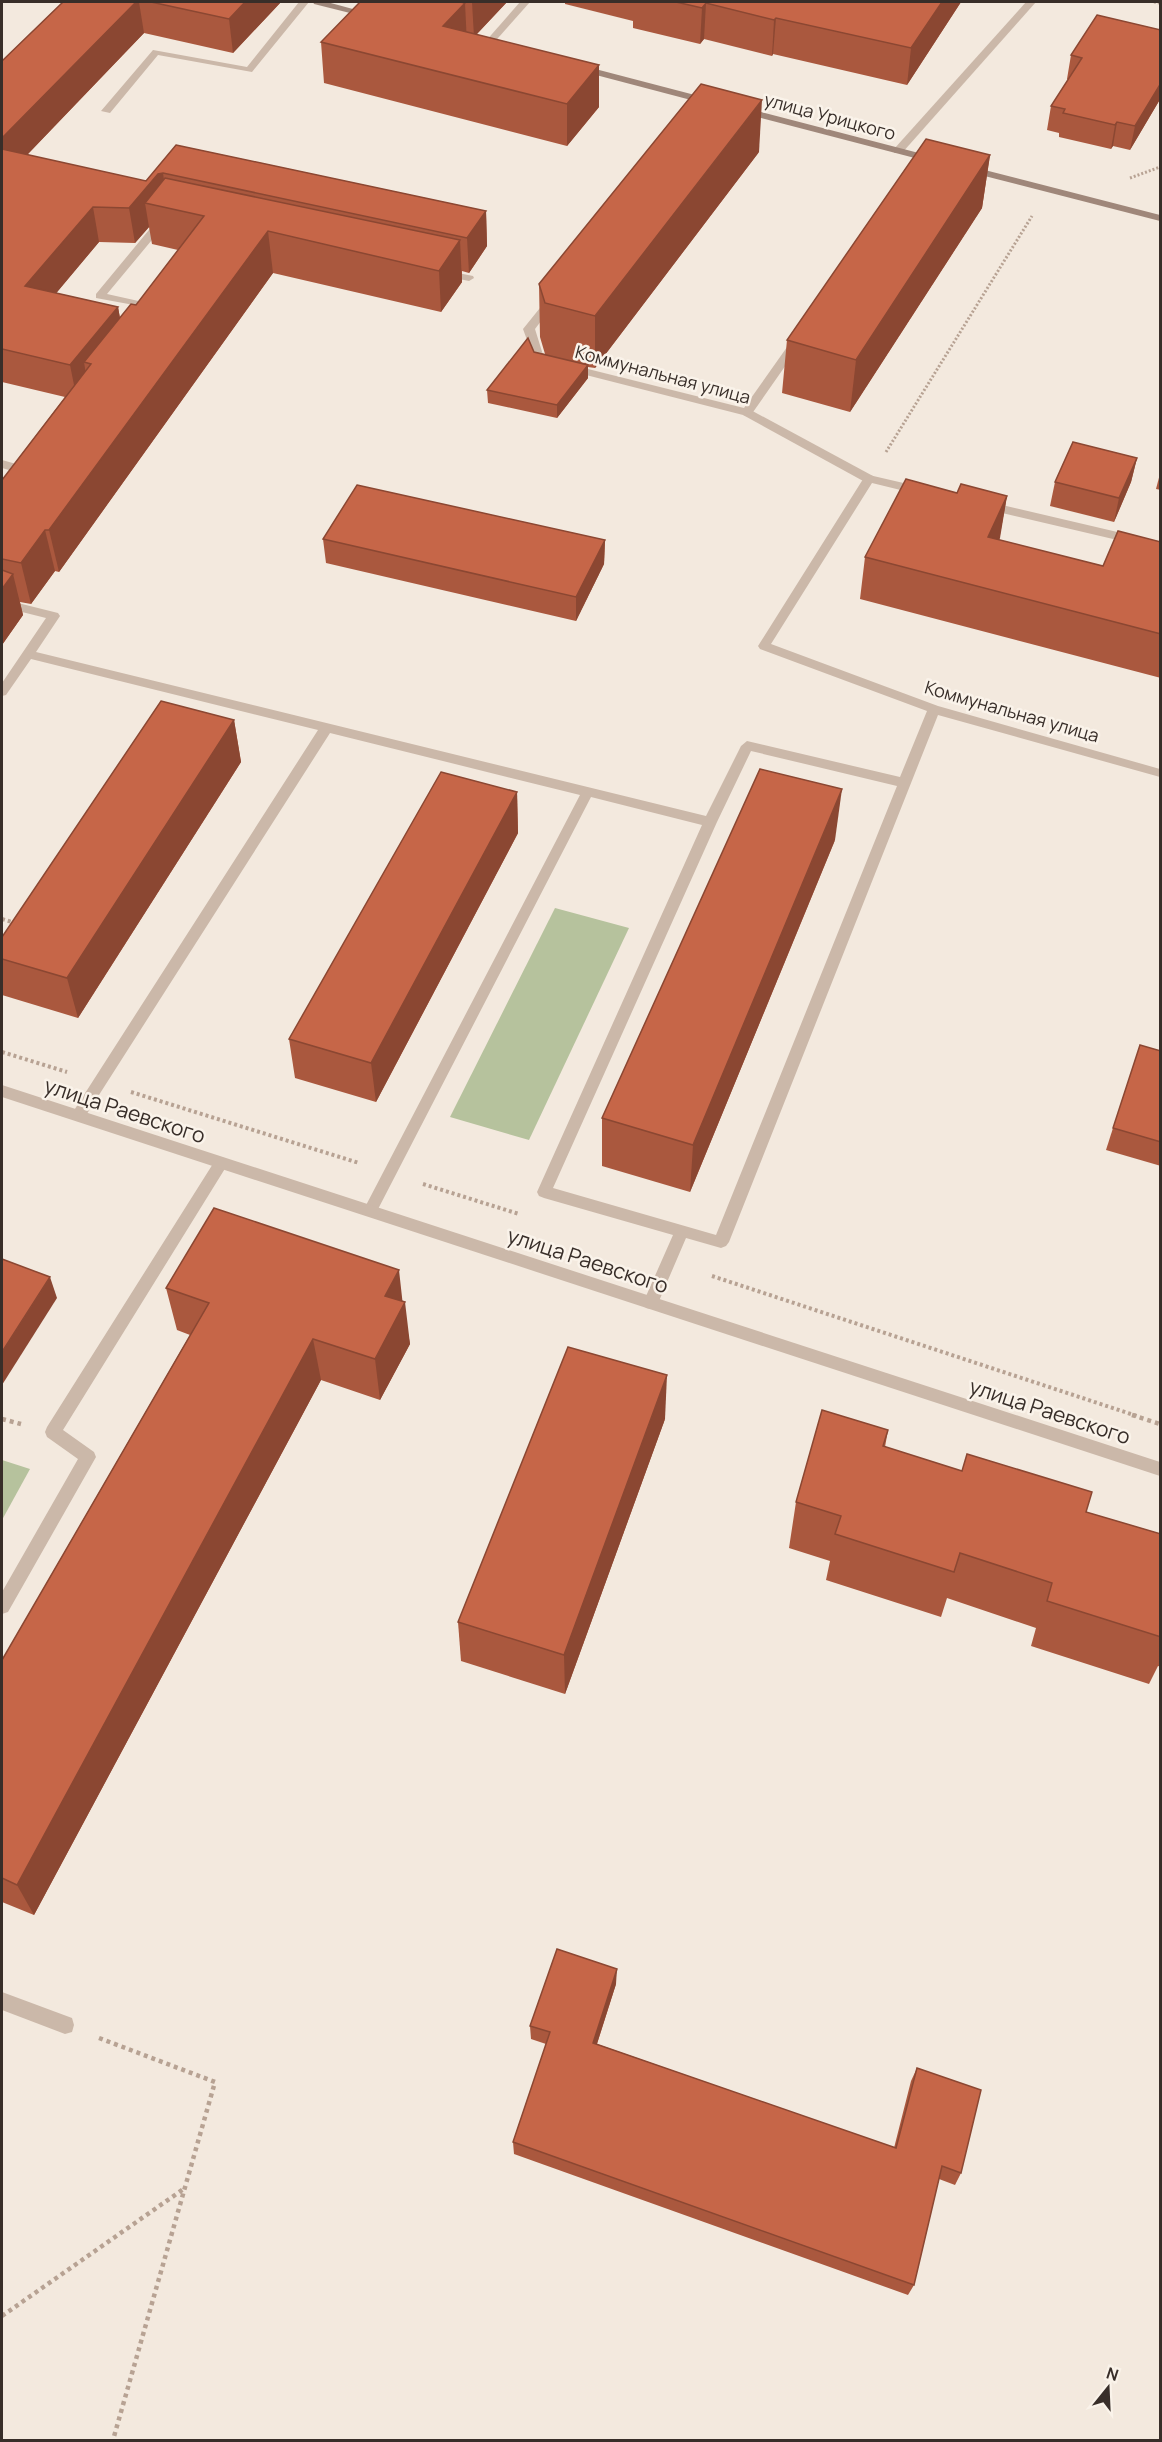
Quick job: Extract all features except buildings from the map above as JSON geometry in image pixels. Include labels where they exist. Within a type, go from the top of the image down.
[{"type":"street","points":[[106,111],[156,52],[249,70],[304,2]]},
{"type":"street","points":[[317,2],[386,18]]},
{"type":"street","points":[[488,44],[525,2]]},
{"type":"street","points":[[898,151],[1031,2]]},
{"type":"street","points":[[476,41],[499,46]]},
{"type":"street","name":"улица Урицкого","points":[[567,64],[710,107],[898,151],[921,163],[947,164]]},
{"type":"street","points":[[958,166],[1161,218]]},
{"type":"street","points":[[152,318],[159,309],[100,296],[168,213]]},
{"type":"street","points":[[436,271],[469,278]]},
{"type":"street","name":"Коммунальная улица","points":[[559,293],[529,329],[539,360],[747,412],[869,479],[764,646],[934,709],[1161,773]]},
{"type":"street","points":[[747,412],[802,334]]},
{"type":"street","points":[[2,464],[30,471]]},
{"type":"street","points":[[869,479],[939,495]]},
{"type":"street","points":[[974,503],[1161,546]]},
{"type":"street","points":[[2,603],[54,616],[2,692]]},
{"type":"street","points":[[28,654],[710,822]]},
{"type":"street","points":[[905,783],[747,746],[710,822],[544,1192],[721,1242],[905,783],[934,709]]},
{"type":"street","points":[[78,1116],[327,727]]},
{"type":"street","points":[[370,1211],[588,791]]},
{"type":"street","name":"улица Раевского","points":[[2,1091],[1161,1469]]},
{"type":"street","points":[[2,1607],[88,1457],[53,1432],[220,1163]]},
{"type":"street","points":[[651,1303],[682,1231]]},
{"type":"street","points":[[2,2001],[65,2025]]},
{"type":"path","points":[[1154,2],[1161,3]]},
{"type":"path","points":[[1128,179],[1161,167]]},
{"type":"path","points":[[869,479],[1048,189]]},
{"type":"path","points":[[2,919],[19,924]]},
{"type":"path","points":[[65,2025],[215,2082],[113,2440]]},
{"type":"path","points":[[2,2316],[185,2187]]},
{"type":"green space","points":[[555,908],[629,928],[529,1140],[450,1117]]},
{"type":"green space","points":[[2,1460],[30,1469],[2,1520]]}]
